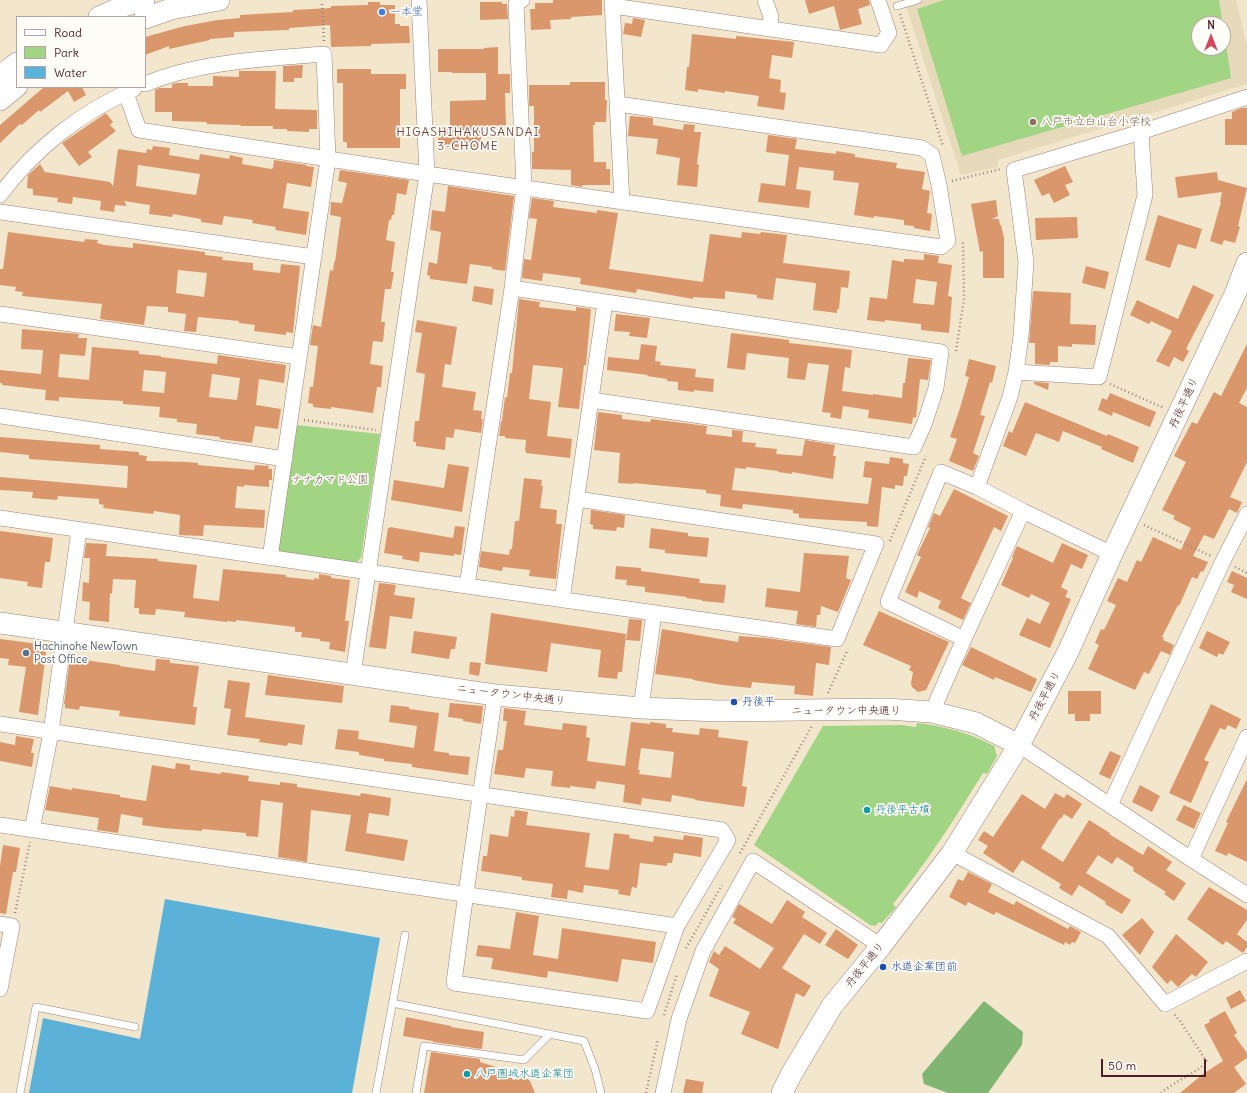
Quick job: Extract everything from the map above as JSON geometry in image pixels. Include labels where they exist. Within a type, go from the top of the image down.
[{"type":"street","points":[[101,16],[124,6],[144,0]]},
{"type":"street","points":[[146,18],[171,9],[219,0]]},
{"type":"street","points":[[353,674],[427,174],[419,0]]},
{"type":"street","points":[[467,586],[512,288],[524,187],[516,4],[522,0]]},
{"type":"street","points":[[765,0],[771,17],[770,29]]},
{"type":"street","points":[[622,202],[612,3],[770,29],[880,44],[889,33],[878,0]]},
{"type":"street","points":[[146,84],[159,78],[194,69],[324,54],[328,159],[270,558]]},
{"type":"street","points":[[0,76],[16,64]]},
{"type":"street","points":[[0,100],[16,87]]},
{"type":"street","points":[[0,195],[13,177],[40,150],[66,129],[98,107],[132,90],[139,130],[427,174],[941,247],[948,241],[939,184],[932,155],[922,148],[618,104]]},
{"type":"street","points":[[977,487],[1010,397],[1016,372],[1021,336],[1026,262],[1014,170],[1141,132],[1247,97]]},
{"type":"street","points":[[1016,372],[1100,377],[1145,196],[1141,132]]},
{"type":"street","points":[[0,212],[314,257]]},
{"type":"street","name":"丹後平通り","points":[[782,1093],[792,1073],[832,1006],[881,946],[952,852],[981,808],[1019,745],[1068,652],[1112,554],[1242,294],[1247,263]]},
{"type":"street","points":[[512,288],[941,352],[936,388],[925,422],[914,447],[591,400]]},
{"type":"street","points":[[562,600],[605,302]]},
{"type":"street","points":[[0,314],[299,357]]},
{"type":"street","points":[[0,416],[284,459]]},
{"type":"street","points":[[964,638],[888,602],[941,472],[977,487],[1112,554]]},
{"type":"street","points":[[0,518],[837,639],[876,544],[577,500]]},
{"type":"street","points":[[932,712],[964,638],[1023,511]]},
{"type":"street","points":[[1110,805],[1223,561],[1247,514]]},
{"type":"street","points":[[32,830],[51,732],[66,633],[79,530]]},
{"type":"street","points":[[641,708],[654,613]]},
{"type":"street","name":"ニュータウン中央通り","points":[[0,623],[496,695],[641,708],[719,711],[886,709],[932,712],[976,723],[1019,745]]},
{"type":"street","points":[[0,724],[481,796],[722,830],[728,840],[677,926],[647,1011],[454,984],[465,895],[481,796],[496,695]]},
{"type":"street","points":[[1191,859],[1247,737]]},
{"type":"street","points":[[1019,745],[1191,859],[1247,894]]},
{"type":"street","points":[[0,825],[677,926]]},
{"type":"street","points":[[952,852],[1108,936],[1165,1004],[1247,961]]},
{"type":"street","points":[[663,1093],[679,1019],[703,951],[753,861],[881,946]]},
{"type":"street","points":[[0,989],[6,925]]},
{"type":"lane","points":[[897,6],[918,0]]},
{"type":"lane","points":[[376,1093],[405,935]]},
{"type":"lane","points":[[392,1003],[584,1041],[596,1069],[601,1093]]},
{"type":"lane","points":[[20,1093],[36,1007],[135,1027]]},
{"type":"lane","points":[[416,1093],[424,1046],[524,1060],[550,1034]]},
{"type":"path","points":[[322,4],[324,54]]},
{"type":"path","points":[[951,181],[1004,169],[1014,170]]},
{"type":"path","points":[[1100,377],[1104,382],[1170,411]]},
{"type":"path","points":[[290,418],[381,431]]},
{"type":"path","points":[[1138,522],[1247,572]]},
{"type":"path","points":[[6,925],[32,830]]},
{"type":"path","points":[[1161,1093],[1200,1069],[1207,1062],[1180,1021],[1165,1004]]},
{"type":"shaded area","name":"八戸市立白山台小学校","points":[[904,0],[1236,0],[1247,46],[1247,84],[998,160],[998,167],[961,175]]},
{"type":"green space","name":"八戸市立白山台小学校","points":[[944,0],[1219,0],[1222,16],[1191,16],[1191,56],[1228,56],[1231,78],[962,156],[917,9]]},
{"type":"green space","name":"ナナカマド公園","points":[[296,425],[380,434],[361,558],[356,563],[280,552],[278,547]]},
{"type":"green space","name":"丹後平古墳","points":[[917,723],[947,728],[976,737],[994,746],[997,756],[987,774],[983,773],[929,856],[893,904],[896,907],[882,923],[879,922],[875,926],[870,925],[754,845],[823,726],[901,725],[916,727]]},
{"type":"green space","points":[[984,1001],[1023,1032],[1022,1045],[988,1093],[948,1093],[924,1084],[922,1074]]},
{"type":"water","points":[[165,899],[380,938],[352,1093],[29,1093],[43,1018],[140,1039]]},
{"type":"building","points":[[553,0],[602,0],[602,15],[550,20],[551,29],[531,30],[530,9],[535,9],[535,3],[553,3]]},
{"type":"building","points":[[805,0],[869,0],[870,5],[858,9],[862,24],[840,30],[834,6],[809,14]]},
{"type":"building","points":[[368,2],[380,2],[380,5],[395,5],[395,24],[400,24],[400,26],[409,26],[410,43],[331,47],[330,25],[289,28],[289,30],[234,32],[234,37],[210,39],[169,49],[169,46],[146,55],[146,37],[185,26],[240,18],[240,15],[293,12],[293,10],[331,8],[331,6],[368,5]]},
{"type":"building","points":[[480,2],[502,2],[502,4],[507,4],[508,19],[480,20]]},
{"type":"building","points":[[633,18],[645,20],[641,37],[623,34],[625,23],[632,24]]},
{"type":"building","points":[[692,34],[736,39],[736,36],[794,42],[792,58],[772,55],[769,78],[781,80],[780,92],[786,93],[784,110],[757,106],[759,96],[725,91],[725,93],[698,89],[698,92],[685,90]]},
{"type":"building","points":[[498,47],[498,74],[510,74],[510,93],[505,93],[506,125],[481,126],[481,148],[438,149],[438,127],[450,127],[450,101],[486,100],[486,73],[438,72],[438,49],[484,49]]},
{"type":"building","points":[[303,65],[302,78],[294,78],[294,82],[283,82],[283,66]]},
{"type":"building","points":[[337,69],[371,69],[371,74],[406,74],[406,89],[400,89],[400,148],[347,148],[347,142],[343,142],[343,83],[337,83]]},
{"type":"building","points":[[239,71],[276,71],[275,109],[317,110],[317,129],[309,129],[309,132],[287,131],[287,129],[273,129],[273,126],[242,126],[207,124],[207,122],[172,121],[172,112],[155,112],[155,90],[159,88],[172,88],[172,84],[177,83],[188,83],[188,86],[213,86],[213,76],[239,77]]},
{"type":"building","points":[[570,82],[605,82],[605,100],[607,100],[606,122],[595,122],[595,125],[593,125],[594,162],[606,162],[606,169],[610,169],[610,185],[582,185],[583,187],[571,185],[571,170],[532,169],[532,152],[534,152],[534,106],[529,106],[529,85],[570,85]]},
{"type":"building","points":[[43,88],[82,88],[86,95],[74,102],[68,91],[40,112],[39,110],[22,125],[20,124],[0,143],[0,125]]},
{"type":"building","points":[[1241,108],[1247,108],[1247,145],[1225,145],[1225,119],[1232,119],[1232,112]]},
{"type":"building","points":[[106,113],[113,122],[110,125],[116,131],[88,152],[92,157],[79,166],[62,143]]},
{"type":"building","points":[[630,116],[653,118],[653,125],[683,130],[684,124],[695,125],[694,132],[701,132],[697,164],[699,165],[697,187],[677,185],[680,158],[656,154],[658,139],[628,136]]},
{"type":"building","points":[[768,135],[797,139],[795,149],[836,154],[836,151],[855,154],[855,157],[897,163],[896,168],[925,172],[922,189],[930,191],[927,213],[932,214],[930,231],[914,228],[914,226],[904,225],[904,220],[854,215],[859,183],[833,180],[834,171],[799,167],[796,189],[811,191],[809,208],[758,202],[761,183],[785,186],[789,155],[766,152]]},
{"type":"building","points":[[153,146],[170,148],[169,155],[199,160],[200,154],[229,159],[230,155],[243,158],[242,164],[271,169],[273,168],[274,160],[314,167],[311,187],[287,183],[283,208],[309,212],[306,235],[275,230],[276,227],[252,223],[253,220],[224,216],[222,225],[201,222],[201,219],[173,214],[172,217],[149,214],[150,205],[124,201],[127,206],[115,205],[114,212],[100,210],[101,201],[73,197],[72,204],[57,202],[58,198],[33,195],[33,189],[27,188],[28,175],[40,164],[45,172],[110,182],[113,186],[118,149],[146,153],[147,149],[152,150]],"holes":[[[138,165],[200,174],[196,195],[136,186]]]},
{"type":"building","points":[[1065,166],[1073,182],[1065,185],[1070,195],[1054,203],[1049,193],[1042,196],[1034,180]]},
{"type":"building","points":[[340,170],[409,180],[406,195],[397,193],[394,215],[392,215],[391,220],[389,220],[386,240],[395,242],[391,272],[394,272],[391,289],[385,289],[381,322],[385,322],[383,342],[373,341],[370,364],[383,366],[381,387],[377,387],[373,413],[331,407],[331,409],[313,407],[313,404],[308,403],[310,387],[313,387],[318,346],[310,345],[313,325],[321,327],[330,270],[333,271],[335,262],[341,217],[330,215],[331,202],[342,203],[347,183],[338,181]]},
{"type":"building","points":[[1217,172],[1218,180],[1247,188],[1238,226],[1240,227],[1235,243],[1224,240],[1222,245],[1210,241],[1221,202],[1222,192],[1178,198],[1175,177]]},
{"type":"building","points":[[448,186],[514,196],[505,271],[492,269],[492,267],[470,264],[467,284],[430,279],[430,276],[427,275],[429,262],[437,264],[441,232],[430,230],[432,210],[445,212]]},
{"type":"building","points":[[532,198],[554,201],[553,207],[597,213],[597,210],[618,213],[609,269],[703,282],[710,234],[741,238],[742,232],[760,234],[761,232],[787,235],[783,263],[850,271],[848,288],[841,287],[839,309],[837,309],[837,313],[813,310],[815,283],[776,278],[773,300],[757,298],[757,295],[725,291],[725,299],[693,297],[693,299],[637,289],[636,293],[580,284],[581,278],[543,273],[542,281],[522,278],[524,259],[531,260],[537,219],[529,218]]},
{"type":"building","points":[[996,200],[998,216],[992,219],[999,219],[1004,238],[1004,278],[983,278],[983,251],[980,252],[971,204]]},
{"type":"building","points":[[1158,215],[1202,229],[1196,249],[1178,244],[1170,268],[1145,260]]},
{"type":"building","points":[[1077,217],[1078,238],[1036,240],[1035,218]]},
{"type":"building","points":[[8,232],[84,242],[85,239],[98,240],[97,243],[104,245],[133,248],[133,243],[205,252],[205,255],[223,257],[222,260],[253,263],[253,270],[280,273],[281,264],[300,266],[293,333],[286,332],[286,335],[254,331],[255,325],[239,323],[239,321],[198,317],[196,332],[184,331],[186,314],[168,312],[168,307],[147,306],[144,325],[100,319],[102,304],[22,296],[23,292],[15,291],[16,287],[0,285],[0,269],[3,269]],"holes":[[[178,270],[207,273],[204,297],[176,293]]]},
{"type":"building","points":[[924,254],[939,256],[938,263],[952,265],[948,296],[952,297],[949,333],[921,330],[921,324],[885,320],[885,322],[867,320],[870,297],[887,299],[892,260],[904,262],[904,259],[924,260]],"holes":[[[916,279],[937,282],[934,305],[913,303]]]},
{"type":"building","points":[[1086,266],[1109,272],[1105,289],[1082,283]]},
{"type":"building","points":[[1193,285],[1214,295],[1186,349],[1189,351],[1183,362],[1174,357],[1169,367],[1156,361],[1172,331],[1151,321],[1149,324],[1130,315],[1137,300],[1178,319]]},
{"type":"building","points":[[474,286],[494,289],[492,305],[472,301]]},
{"type":"building","points":[[1033,291],[1071,293],[1070,324],[1096,325],[1095,345],[1072,344],[1072,347],[1058,346],[1058,362],[1050,362],[1050,365],[1035,364],[1035,343],[1029,343]]},
{"type":"building","points":[[519,299],[540,302],[539,307],[576,311],[576,307],[591,309],[586,365],[584,365],[579,409],[558,407],[563,368],[533,365],[529,399],[551,402],[547,436],[572,439],[570,458],[526,453],[526,440],[499,436],[505,397],[507,398],[510,373],[512,373]]},
{"type":"building","points":[[616,314],[650,318],[647,338],[629,336],[630,332],[614,331]]},
{"type":"building","points":[[417,320],[457,327],[451,365],[445,364],[442,387],[476,392],[473,410],[482,411],[481,419],[483,419],[481,433],[455,429],[453,438],[446,437],[445,450],[416,446],[416,442],[413,442],[415,421],[419,421],[425,374],[416,372],[422,333],[415,332]]},
{"type":"building","points":[[22,329],[79,334],[78,338],[87,338],[85,356],[60,354],[58,377],[89,380],[92,347],[139,351],[139,354],[217,364],[218,355],[286,365],[284,383],[259,379],[256,405],[281,409],[278,429],[255,426],[252,443],[196,434],[197,424],[177,422],[177,419],[159,417],[160,407],[123,404],[123,401],[59,397],[59,401],[45,400],[46,390],[2,385],[2,383],[0,383],[0,370],[41,374],[43,350],[21,349]],"holes":[[[144,370],[166,372],[164,393],[142,391]],[[212,374],[240,378],[237,400],[209,397]]]},
{"type":"building","points":[[731,333],[789,340],[789,343],[852,350],[850,368],[845,367],[842,391],[902,398],[903,383],[905,383],[908,358],[931,360],[928,380],[920,379],[916,418],[913,417],[912,424],[868,418],[869,410],[843,406],[841,419],[830,417],[831,413],[822,412],[829,365],[808,363],[805,380],[787,378],[789,358],[747,353],[745,370],[727,368]]},
{"type":"building","points":[[641,344],[657,346],[655,361],[661,362],[660,365],[696,369],[695,377],[714,379],[713,392],[678,390],[678,382],[667,381],[667,379],[647,376],[648,375],[607,370],[608,357],[639,360]]},
{"type":"building","points":[[1247,344],[1247,388],[1239,403],[1247,407],[1247,462],[1230,497],[1242,502],[1237,513],[1229,509],[1214,539],[1204,535],[1193,556],[1208,562],[1203,572],[1201,571],[1197,579],[1192,577],[1179,606],[1178,605],[1162,637],[1164,638],[1163,640],[1174,645],[1170,655],[1161,651],[1149,674],[1144,672],[1135,690],[1088,669],[1099,645],[1095,643],[1101,629],[1104,630],[1116,605],[1107,601],[1118,578],[1127,582],[1137,560],[1141,562],[1153,537],[1181,550],[1191,528],[1173,519],[1175,516],[1162,510],[1186,462],[1174,456],[1192,422],[1197,424],[1214,392],[1221,396]]},
{"type":"building","points":[[969,359],[996,366],[992,383],[990,382],[980,415],[985,416],[973,453],[979,456],[973,471],[949,461],[957,439],[950,437],[969,377],[965,376]]},
{"type":"building","points":[[1034,382],[1049,383],[1048,390],[1034,384]]},
{"type":"building","points":[[1110,393],[1156,412],[1150,427],[1113,412],[1112,416],[1098,410],[1102,398],[1107,400]]},
{"type":"building","points":[[1025,402],[1107,436],[1108,434],[1139,447],[1133,463],[1101,449],[1102,447],[1063,431],[1059,442],[1036,433],[1026,456],[1003,446],[1009,431],[1012,433]]},
{"type":"building","points":[[598,412],[622,415],[622,419],[650,422],[651,419],[707,426],[706,434],[732,437],[732,430],[743,431],[742,442],[756,443],[755,447],[777,449],[776,454],[802,456],[805,440],[835,445],[833,456],[836,456],[833,479],[792,472],[792,474],[746,467],[746,469],[735,468],[732,490],[868,504],[872,478],[863,477],[865,461],[889,464],[890,457],[903,459],[903,463],[909,464],[907,476],[904,476],[903,486],[895,485],[895,489],[882,487],[878,527],[867,526],[867,522],[799,518],[799,514],[793,513],[793,510],[743,504],[742,509],[720,506],[721,495],[706,493],[706,490],[618,483],[620,453],[594,450]]},
{"type":"building","points":[[0,437],[100,445],[100,449],[139,452],[139,455],[147,456],[146,461],[187,462],[198,463],[198,465],[254,470],[255,465],[269,466],[268,469],[272,469],[272,480],[269,480],[269,487],[244,485],[244,487],[237,486],[235,508],[265,510],[264,528],[204,525],[203,536],[179,535],[180,515],[154,511],[153,514],[103,508],[104,505],[99,504],[99,499],[58,496],[57,500],[32,498],[33,492],[0,490],[0,477],[127,488],[128,466],[29,459],[29,455],[0,452]]},
{"type":"building","points":[[448,464],[469,467],[462,512],[391,500],[394,480],[444,488]]},
{"type":"building","points":[[524,478],[542,480],[541,486],[543,486],[540,508],[557,510],[556,524],[562,524],[556,579],[529,576],[530,570],[503,567],[502,571],[479,567],[481,551],[509,555],[510,549],[512,549],[515,521],[519,521]]},
{"type":"building","points":[[954,489],[1008,516],[1001,531],[994,527],[961,598],[971,603],[963,620],[938,608],[941,601],[919,591],[917,598],[905,592],[921,557],[917,555],[930,528],[928,527],[934,513],[940,516]]},
{"type":"building","points":[[591,510],[625,515],[624,528],[617,527],[616,531],[593,529],[593,525],[590,524]]},
{"type":"building","points":[[455,526],[465,527],[461,555],[454,554],[454,556],[420,552],[419,562],[402,559],[403,556],[384,553],[388,528],[390,527],[453,538]]},
{"type":"building","points":[[651,528],[688,533],[688,536],[709,538],[707,557],[665,553],[665,550],[649,548]]},
{"type":"building","points":[[0,531],[53,538],[50,562],[45,562],[42,588],[27,586],[28,582],[0,578]]},
{"type":"building","points":[[86,543],[107,544],[106,556],[158,559],[158,561],[197,565],[193,598],[219,601],[223,569],[286,575],[286,577],[314,580],[314,578],[319,579],[319,574],[331,576],[331,578],[350,580],[345,621],[349,621],[345,652],[329,649],[330,642],[320,641],[320,639],[301,637],[302,632],[295,632],[295,627],[236,620],[236,622],[227,622],[184,617],[185,612],[156,609],[155,615],[139,614],[139,608],[134,608],[136,580],[113,579],[112,594],[110,593],[109,622],[89,620],[90,602],[82,601],[83,582],[89,583],[90,558],[84,558]]},
{"type":"building","points":[[1062,543],[1088,555],[1082,569],[1071,564],[1061,587],[1068,591],[1065,597],[1071,599],[1050,648],[1019,635],[1027,618],[1040,624],[1050,603],[1031,594],[1029,598],[1001,585],[1017,546],[1053,563]]},
{"type":"building","points":[[804,553],[849,556],[846,578],[851,580],[838,612],[821,606],[820,615],[817,615],[816,627],[796,624],[798,611],[765,607],[767,588],[800,592]]},
{"type":"building","points":[[616,566],[641,568],[641,571],[700,579],[699,583],[726,585],[724,603],[645,592],[645,587],[626,585],[627,580],[615,579]]},
{"type":"building","points":[[1232,571],[1247,578],[1247,599],[1231,592],[1234,585],[1227,582]]},
{"type":"building","points":[[379,583],[396,585],[394,595],[415,598],[412,619],[390,616],[386,649],[369,647]]},
{"type":"building","points":[[879,611],[949,642],[926,690],[918,692],[912,687],[911,683],[913,672],[909,670],[911,666],[863,645]]},
{"type":"building","points":[[491,613],[626,634],[622,672],[618,672],[617,679],[598,677],[601,650],[551,643],[547,672],[485,664]]},
{"type":"building","points":[[629,619],[642,620],[640,641],[626,640]]},
{"type":"building","points":[[662,629],[738,642],[739,636],[766,638],[831,647],[829,665],[816,663],[813,696],[794,694],[795,686],[752,682],[751,688],[655,674]]},
{"type":"building","points":[[414,631],[457,637],[455,649],[451,649],[449,659],[411,653]]},
{"type":"building","points":[[1207,631],[1230,642],[1223,655],[1219,653],[1217,657],[1199,648]]},
{"type":"building","points":[[0,639],[47,645],[38,715],[19,712],[26,667],[8,665],[9,659],[0,658]]},
{"type":"building","points":[[971,647],[1037,679],[1031,692],[995,677],[994,680],[962,665]]},
{"type":"building","points":[[70,658],[155,671],[156,659],[170,660],[170,663],[199,666],[193,707],[197,707],[195,725],[119,716],[120,711],[80,706],[79,710],[65,708],[64,704]]},
{"type":"building","points":[[470,662],[481,663],[479,676],[469,674]]},
{"type":"building","points":[[268,675],[344,686],[342,703],[265,695]]},
{"type":"building","points":[[228,680],[250,683],[245,717],[305,725],[302,745],[288,743],[287,746],[259,742],[260,739],[227,735],[231,709],[224,708]]},
{"type":"building","points":[[1068,691],[1101,691],[1101,714],[1090,714],[1090,721],[1075,721],[1075,714],[1068,714]]},
{"type":"building","points":[[450,703],[483,706],[481,724],[448,717]]},
{"type":"building","points":[[1211,704],[1241,719],[1236,729],[1228,725],[1225,730],[1220,728],[1204,760],[1209,762],[1191,803],[1169,793]]},
{"type":"building","points":[[391,705],[439,713],[434,751],[449,753],[449,755],[470,757],[468,775],[412,767],[412,764],[384,761],[384,759],[359,755],[359,752],[335,749],[338,729],[359,731],[358,739],[414,748],[417,726],[389,722]]},
{"type":"building","points":[[504,708],[526,711],[524,725],[562,730],[563,723],[587,726],[586,737],[590,738],[587,761],[625,766],[631,722],[666,724],[666,728],[673,728],[672,732],[699,735],[700,728],[719,730],[718,737],[748,741],[742,786],[747,787],[744,807],[672,795],[671,802],[642,798],[641,805],[623,802],[625,785],[597,781],[595,789],[570,786],[570,788],[551,786],[553,771],[526,768],[524,778],[494,774],[498,750],[503,750],[507,721],[503,721]],"holes":[[[641,748],[674,752],[671,778],[639,774],[640,770],[638,770]]]},
{"type":"building","points":[[16,736],[34,739],[31,753],[34,753],[32,767],[0,761],[0,742],[15,745]]},
{"type":"building","points":[[1110,751],[1121,756],[1110,779],[1099,774]]},
{"type":"building","points":[[176,763],[190,765],[190,770],[249,776],[248,781],[280,785],[280,782],[297,784],[297,787],[360,796],[361,793],[391,798],[389,816],[369,813],[366,833],[408,840],[404,861],[345,851],[351,815],[311,810],[307,862],[278,857],[283,803],[261,800],[258,837],[246,836],[246,833],[202,829],[202,831],[163,828],[142,825],[143,818],[121,814],[118,833],[97,830],[99,818],[45,810],[50,786],[120,795],[120,797],[146,801],[152,765],[175,769]]},
{"type":"building","points":[[1247,779],[1247,862],[1228,853],[1227,856],[1215,851],[1228,823],[1226,822]]},
{"type":"building","points":[[1140,785],[1160,796],[1152,812],[1132,802]]},
{"type":"building","points":[[1055,793],[1064,798],[1067,794],[1082,804],[1072,819],[1064,814],[1061,819],[1060,818],[1041,848],[1063,862],[1089,820],[1143,855],[1148,846],[1172,862],[1166,870],[1186,883],[1174,901],[1164,894],[1166,892],[1133,871],[1134,868],[1117,857],[1112,864],[1098,855],[1086,873],[1131,900],[1122,914],[1105,904],[1106,902],[1079,885],[1072,896],[1059,888],[1061,884],[1022,860],[1013,873],[983,853],[988,846],[978,840],[984,831],[993,837],[1022,794],[1045,809]]},
{"type":"building","points":[[1184,805],[1201,813],[1194,829],[1176,820]]},
{"type":"building","points":[[515,810],[528,812],[526,825],[590,833],[585,867],[609,870],[614,833],[630,835],[629,838],[653,842],[654,836],[683,840],[684,835],[703,838],[701,857],[674,853],[672,863],[667,863],[667,866],[640,863],[637,888],[632,887],[630,896],[618,894],[619,890],[584,885],[583,893],[568,890],[567,899],[551,897],[553,884],[522,880],[522,877],[481,871],[483,856],[487,856],[490,834],[508,837],[511,816],[514,817]]},
{"type":"building","points":[[3,845],[20,848],[16,872],[13,872],[6,914],[0,913],[0,866]]},
{"type":"building","points":[[968,872],[992,884],[988,892],[1014,905],[1016,901],[1068,929],[1070,926],[1081,932],[1075,943],[1072,942],[1070,945],[1065,942],[1064,945],[996,912],[994,915],[968,902],[966,906],[949,897],[958,879],[963,881]]},
{"type":"building","points":[[1209,887],[1247,910],[1247,920],[1237,934],[1247,942],[1247,947],[1243,953],[1226,941],[1223,945],[1187,919]]},
{"type":"building","points":[[787,900],[805,912],[802,917],[827,933],[820,944],[804,934],[782,968],[811,986],[804,997],[796,993],[778,1049],[741,1034],[750,1012],[709,996],[719,969],[709,962],[714,951],[719,955],[725,946],[760,969],[774,948],[733,923],[736,919],[732,917],[739,904],[772,924]]},
{"type":"building","points":[[516,912],[539,916],[533,955],[558,959],[562,928],[656,942],[653,963],[622,959],[618,982],[548,971],[547,978],[491,969],[493,958],[476,956],[478,945],[510,949]]},
{"type":"building","points":[[1142,918],[1154,932],[1140,955],[1122,935]]},
{"type":"building","points":[[836,929],[858,945],[848,959],[825,945]]},
{"type":"building","points":[[1176,934],[1208,962],[1196,977],[1192,974],[1178,987],[1171,980],[1167,984],[1152,967]]},
{"type":"building","points":[[1240,990],[1246,1001],[1231,1009],[1226,998]]},
{"type":"building","points":[[1225,1011],[1237,1033],[1234,1035],[1247,1053],[1247,1058],[1234,1067],[1246,1084],[1234,1093],[1180,1093],[1203,1074],[1223,1061],[1204,1025],[1210,1022],[1209,1020]]},
{"type":"building","points":[[406,1017],[451,1027],[484,1032],[482,1049],[403,1036]]},
{"type":"building","name":"八戸圏域水道企業団","points":[[431,1052],[480,1059],[480,1062],[499,1068],[498,1073],[524,1077],[530,1081],[535,1093],[424,1093]]},
{"type":"building","points":[[686,1079],[704,1082],[702,1093],[683,1093]]},
{"type":"place","name":"一本堂","points":[[382,12]]},
{"type":"place","name":"八戸市立白山台小学校","points":[[1033,122]]},
{"type":"place","name":"Hachinohe NewTown Post Office","points":[[26,653]]},
{"type":"place","name":"丹後平","points":[[734,702]]},
{"type":"place","name":"丹後平古墳","points":[[867,810]]},
{"type":"place","name":"水道企業団前","points":[[883,967]]},
{"type":"place","name":"八戸圏域水道企業団","points":[[467,1074]]},
{"type":"district","name":"HIGASHIHAKUSANDAI 3-CHOME","points":[[468,140]]}]
